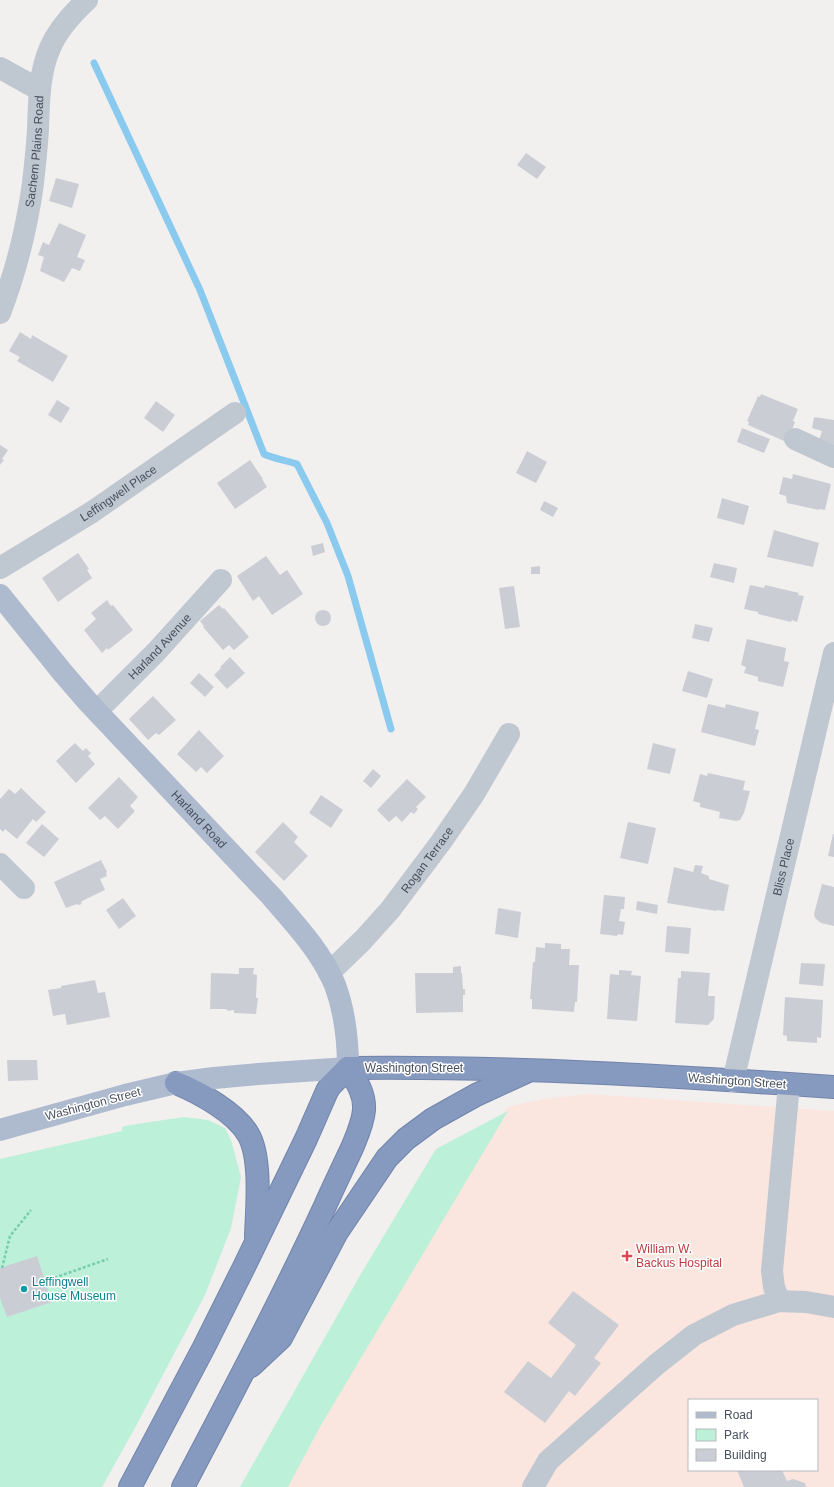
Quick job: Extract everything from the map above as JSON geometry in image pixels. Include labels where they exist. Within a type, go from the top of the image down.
[{"type":"highway","name":"Washington Street","points":[[348,1068],[404,1067],[533,1070],[652,1075],[834,1088]]},
{"type":"highway","points":[[130,1487],[204,1348],[255,1246],[330,1086],[348,1068],[362,1091],[362,1118],[359,1130],[317,1224],[243,1374],[183,1487]]},
{"type":"highway","points":[[243,1374],[281,1338],[336,1232],[387,1158],[406,1138],[439,1116],[476,1095],[533,1070]]},
{"type":"highway","points":[[176,1083],[220,1107],[235,1119],[248,1134],[254,1152],[257,1174],[255,1246]]},
{"type":"main road","name":"Harland Road","points":[[0,595],[63,673],[271,896],[295,923],[313,947],[329,973],[340,999],[348,1045],[348,1068]]},
{"type":"main road","name":"Washington Street","points":[[0,1130],[118,1097],[176,1083],[258,1074],[348,1068]]},
{"type":"street","name":"Sachem Plains Road","points":[[0,313],[20,250],[30,207],[37,149],[40,90],[47,57],[55,38],[70,18],[87,0]]},
{"type":"street","points":[[0,68],[40,90]]},
{"type":"street","name":"Leffingwell Place","points":[[0,568],[92,512],[235,413]]},
{"type":"street","points":[[795,439],[834,457]]},
{"type":"street","name":"Harland Avenue","points":[[97,711],[156,652],[221,580]]},
{"type":"street","name":"Bliss Place","points":[[733,1081],[834,653]]},
{"type":"street","name":"Rogan Terrace","points":[[329,973],[363,940],[390,910],[441,842],[474,794],[509,734]]},
{"type":"street","points":[[0,864],[24,888]]},
{"type":"street","points":[[779,1301],[774,1287],[772,1271],[789,1084]]},
{"type":"street","points":[[533,1487],[548,1461],[656,1364],[694,1335],[733,1315],[779,1301],[806,1302],[834,1307]]},
{"type":"path","points":[[2,1268],[10,1236],[31,1210]]},
{"type":"path","points":[[45,1281],[108,1259]]},
{"type":"shaded area","name":"William W. Backus Hospital","points":[[588,1094],[834,1111],[834,1487],[288,1487],[320,1427],[507,1107],[543,1099]]},
{"type":"green space","points":[[508,1111],[320,1427],[288,1487],[240,1487],[362,1272],[436,1149]]},
{"type":"green space","points":[[184,1117],[208,1120],[225,1128],[231,1140],[241,1177],[231,1228],[205,1295],[102,1487],[0,1487],[0,1159],[122,1131],[122,1127],[130,1125]]},
{"type":"building","points":[[526,153],[546,167],[537,179],[517,165]]},
{"type":"building","points":[[56,178],[79,184],[72,208],[49,201]]},
{"type":"building","points":[[59,223],[86,235],[77,257],[85,260],[80,271],[72,268],[64,282],[40,271],[44,257],[38,255],[43,242],[49,245]]},
{"type":"building","points":[[20,332],[31,339],[32,335],[68,356],[53,382],[17,361],[20,357],[9,351]]},
{"type":"building","points":[[761,394],[798,409],[788,440],[785,438],[784,441],[748,425],[749,422],[747,421],[758,396],[760,397]]},
{"type":"building","points":[[57,400],[70,408],[61,423],[48,415]]},
{"type":"building","points":[[156,401],[175,415],[163,432],[144,418]]},
{"type":"building","points":[[814,417],[834,420],[834,448],[819,441],[822,431],[812,428]]},
{"type":"building","points":[[742,428],[770,439],[764,453],[737,442]]},
{"type":"building","points":[[0,445],[8,450],[0,465]]},
{"type":"building","points":[[527,451],[547,462],[536,483],[516,473]]},
{"type":"building","points":[[250,460],[267,487],[235,509],[217,483]]},
{"type":"building","points":[[793,474],[831,484],[825,510],[787,503],[786,496],[779,494],[783,477],[792,479]]},
{"type":"building","points":[[722,498],[749,506],[744,525],[717,518]]},
{"type":"building","points":[[544,501],[558,508],[553,517],[540,510]]},
{"type":"building","points":[[774,530],[819,543],[813,567],[767,557]]},
{"type":"building","points":[[323,543],[325,552],[313,556],[311,546]]},
{"type":"building","points":[[78,553],[89,569],[87,570],[92,578],[58,602],[42,578]]},
{"type":"building","points":[[266,556],[280,575],[287,570],[303,594],[272,615],[259,596],[253,601],[237,576]]},
{"type":"building","points":[[714,563],[737,568],[734,583],[710,577]]},
{"type":"building","points":[[540,566],[540,574],[531,574],[531,567]]},
{"type":"building","points":[[750,585],[764,588],[765,585],[799,593],[798,595],[804,596],[797,622],[792,620],[791,622],[758,614],[758,612],[744,609]]},
{"type":"building","points":[[514,586],[520,627],[505,629],[499,588]]},
{"type":"building","points":[[107,600],[111,606],[113,605],[133,630],[102,653],[84,630],[96,619],[91,613]]},
{"type":"building","points":[[219,605],[223,609],[224,608],[249,637],[234,650],[229,645],[223,650],[203,627],[204,626],[200,621]]},
{"type":"building","points":[[323,610],[330,615],[331,618],[326,625],[323,626],[316,621],[315,618],[320,611]]},
{"type":"building","points":[[695,624],[713,628],[709,642],[692,638]]},
{"type":"building","points":[[747,639],[786,648],[784,661],[789,662],[783,687],[758,681],[758,677],[744,673],[746,667],[741,665]]},
{"type":"building","points":[[230,657],[245,673],[227,689],[214,675]]},
{"type":"building","points":[[688,671],[713,679],[707,698],[682,691]]},
{"type":"building","points":[[199,673],[214,687],[205,697],[190,683]]},
{"type":"building","points":[[153,696],[176,720],[159,735],[156,733],[148,740],[129,719]]},
{"type":"building","points":[[708,704],[725,708],[726,704],[759,712],[755,729],[759,730],[755,746],[701,732]]},
{"type":"building","points":[[199,730],[224,756],[207,773],[201,767],[196,772],[177,754]]},
{"type":"building","points":[[75,743],[83,751],[86,748],[91,753],[88,756],[95,764],[76,783],[56,761]]},
{"type":"building","points":[[653,743],[676,749],[670,774],[647,769]]},
{"type":"building","points":[[373,769],[381,776],[371,788],[363,781]]},
{"type":"building","points":[[708,773],[745,781],[743,790],[750,791],[744,813],[740,820],[736,821],[719,818],[720,812],[700,807],[700,803],[693,801],[700,774],[707,776]]},
{"type":"building","points":[[119,777],[138,797],[130,806],[135,811],[118,829],[105,816],[100,820],[88,808]]},
{"type":"building","points":[[407,779],[426,797],[416,807],[418,809],[414,814],[411,812],[402,822],[396,816],[389,822],[377,810]]},
{"type":"building","points":[[21,788],[46,812],[36,822],[33,819],[17,839],[5,829],[3,832],[0,829],[0,799],[9,789],[15,794]]},
{"type":"building","points":[[321,795],[343,810],[331,828],[309,813]]},
{"type":"building","points":[[283,822],[298,837],[294,842],[308,856],[284,881],[255,852]]},
{"type":"building","points":[[628,822],[656,828],[648,864],[620,858]]},
{"type":"building","points":[[42,824],[59,839],[44,857],[26,843]]},
{"type":"building","points":[[834,834],[834,857],[828,856]]},
{"type":"building","points":[[101,860],[107,872],[107,876],[100,879],[105,890],[81,902],[82,904],[77,904],[66,908],[54,882]]},
{"type":"building","points":[[695,865],[703,866],[701,873],[709,876],[709,879],[729,885],[724,911],[667,903],[674,867],[693,872]]},
{"type":"building","points":[[822,884],[834,887],[834,926],[821,923],[815,918],[814,914]]},
{"type":"building","points":[[604,895],[625,897],[624,909],[621,909],[619,921],[625,922],[623,935],[618,934],[617,936],[600,934]]},
{"type":"building","points":[[123,898],[136,916],[119,929],[106,910]]},
{"type":"building","points":[[637,901],[658,905],[657,914],[636,910]]},
{"type":"building","points":[[498,908],[521,912],[518,938],[495,934]]},
{"type":"building","points":[[667,926],[691,928],[689,954],[665,952]]},
{"type":"building","points":[[545,943],[561,944],[561,949],[570,949],[569,965],[579,965],[577,1002],[575,1002],[574,1012],[532,1009],[532,999],[530,999],[533,962],[535,962],[536,947],[545,948]]},
{"type":"building","points":[[801,963],[825,964],[823,986],[799,984]]},
{"type":"building","points":[[461,966],[463,989],[465,989],[465,995],[463,995],[463,1012],[416,1013],[415,973],[453,973],[453,967]]},
{"type":"building","points":[[239,968],[254,968],[253,974],[257,975],[256,998],[258,998],[256,1014],[234,1013],[234,1010],[228,1011],[226,1009],[210,1009],[211,973],[239,974]]},
{"type":"building","points":[[619,970],[632,971],[631,975],[641,976],[637,1021],[607,1019],[610,974],[619,975]]},
{"type":"building","points":[[681,971],[710,973],[708,996],[715,996],[714,1019],[708,1025],[675,1023],[678,978],[681,978]]},
{"type":"building","points":[[95,980],[98,993],[105,992],[110,1017],[67,1025],[65,1014],[53,1016],[48,990],[61,988],[61,986]]},
{"type":"building","points":[[785,997],[823,1000],[821,1038],[817,1037],[817,1043],[787,1041],[787,1036],[783,1035]]},
{"type":"building","points":[[7,1060],[37,1060],[38,1080],[8,1081]]},
{"type":"building","name":"Leffingwell House Museum","points":[[37,1256],[52,1302],[7,1317],[0,1298],[0,1268]]},
{"type":"building","points":[[573,1291],[619,1325],[594,1358],[601,1363],[575,1396],[569,1391],[545,1423],[504,1392],[528,1361],[551,1378],[576,1345],[548,1323]]},
{"type":"building","points":[[737,1471],[782,1471],[787,1481],[793,1479],[805,1483],[806,1487],[744,1487]]},
{"type":"waterway","points":[[94,63],[200,290],[264,454],[297,464],[327,523],[348,576],[391,729]]},
{"type":"place","name":"William W. Backus Hospital","points":[[627,1256]]},
{"type":"place","name":"Leffingwell House Museum","points":[[24,1289]]}]
